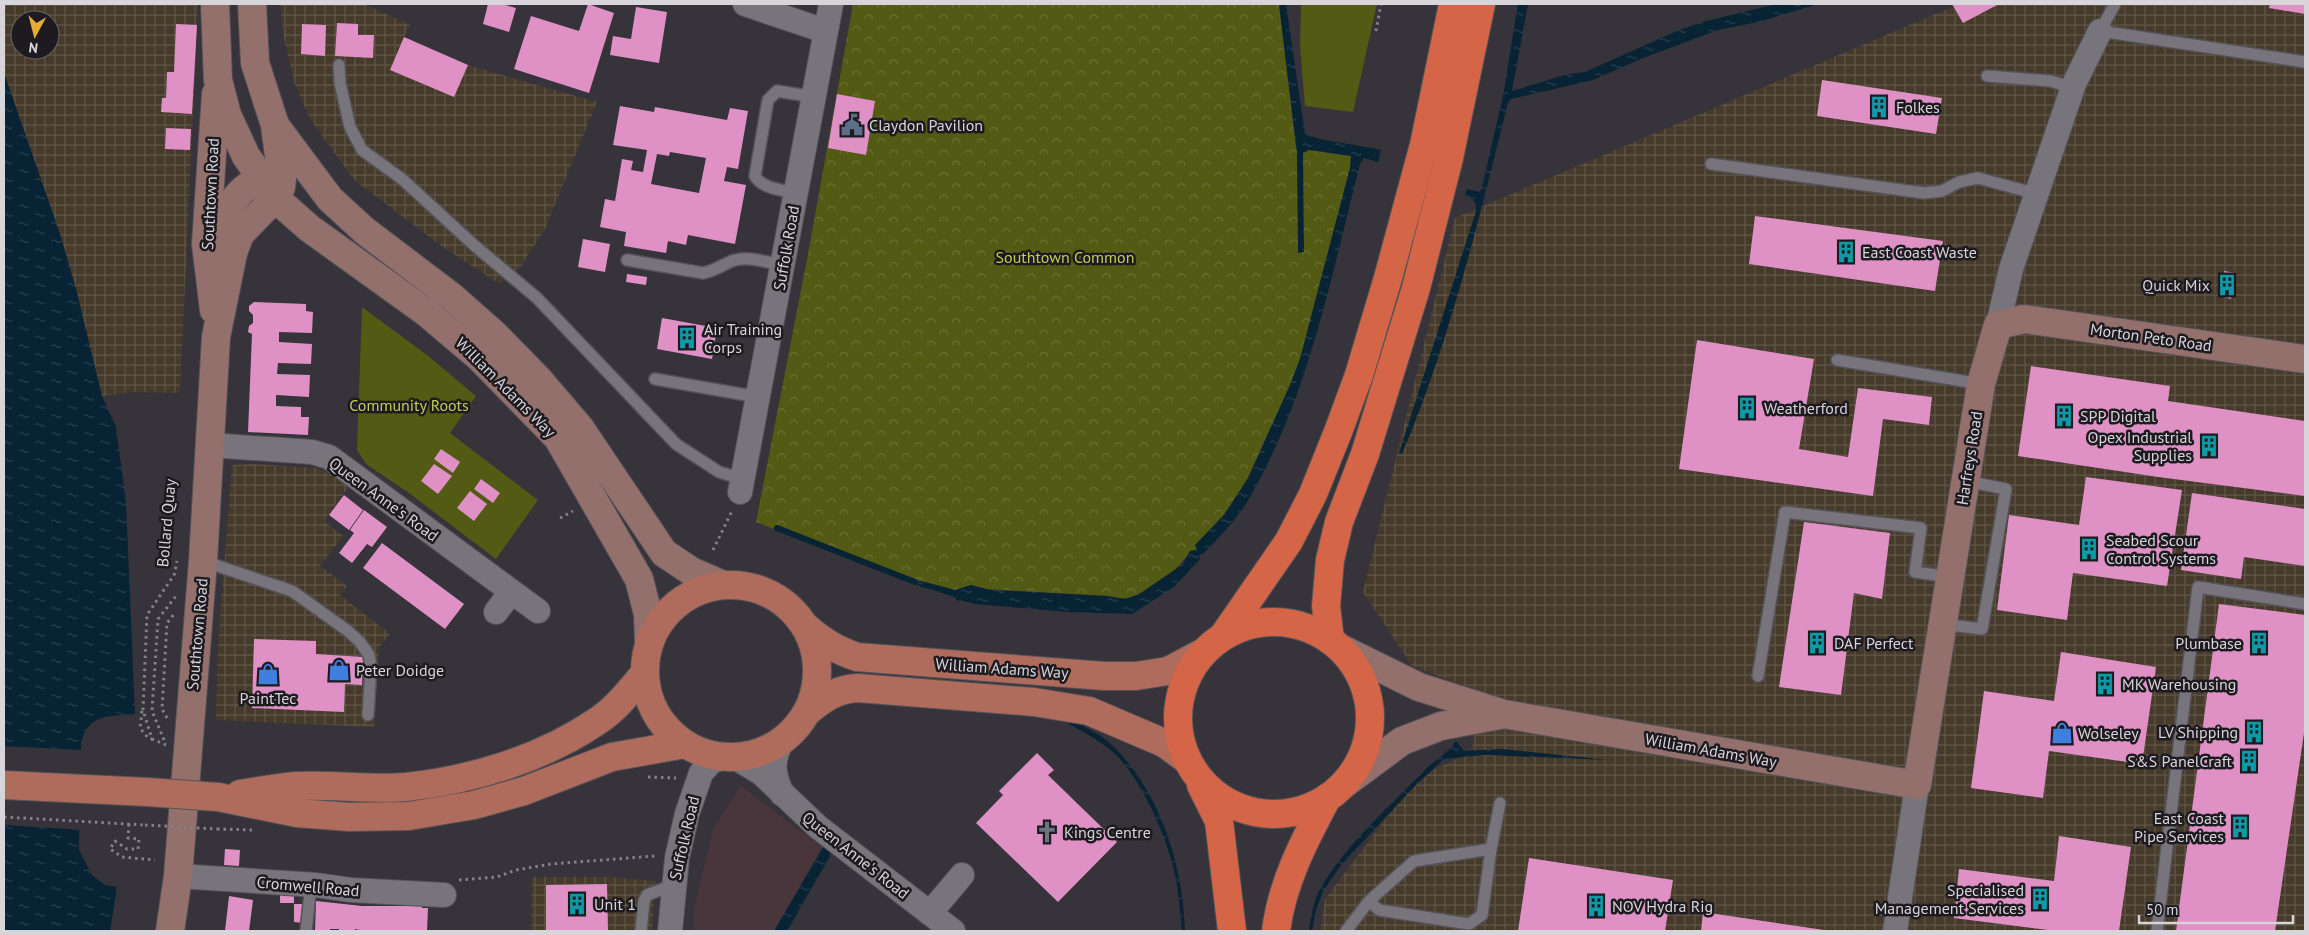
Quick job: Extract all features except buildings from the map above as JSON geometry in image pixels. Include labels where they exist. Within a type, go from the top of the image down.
[{"type":"highway","points":[[1232,931],[1219,821],[1192,769],[1178,732],[1178,704],[1186,676],[1202,653],[1224,635],[1289,541],[1313,494],[1338,432],[1359,374],[1388,278],[1421,155],[1453,4]]},
{"type":"highway","points":[[1336,645],[1326,606],[1332,550],[1339,522],[1365,454],[1416,288],[1449,158],[1481,4]]},
{"type":"highway","points":[[1224,635],[1250,624],[1277,622],[1305,627],[1336,645],[1357,669],[1366,692],[1370,716],[1367,741],[1358,764],[1336,791],[1303,841],[1290,873],[1279,911],[1276,931]]},
{"type":"highway","points":[[1192,769],[1220,798],[1245,810],[1273,814],[1301,810],[1336,791]]},
{"type":"main road","points":[[742,583],[768,592],[789,607],[805,626],[816,654],[817,683],[808,711],[797,728],[782,741],[751,755],[728,757],[703,753],[685,744],[669,731],[656,714],[648,695],[644,674],[649,642],[660,621],[676,604],[696,591],[721,584],[742,583]]},
{"type":"main road","name":"William Adams Way","points":[[805,626],[825,643],[857,657],[1104,676],[1136,676],[1168,672],[1202,653]]},
{"type":"main road","points":[[218,797],[296,786],[355,788],[407,786],[467,776],[514,762],[551,748],[596,722],[621,702],[644,674]]},
{"type":"main road","name":"William Adams Way","points":[[808,711],[825,697],[843,689],[858,688],[1034,702],[1089,711],[1164,743],[1192,769]]},
{"type":"main road","points":[[4,785],[218,797],[297,813],[349,817],[409,816],[474,805],[524,791],[612,757],[685,744]]},
{"type":"street","points":[[215,4],[218,80],[227,115],[246,156],[273,185]]},
{"type":"street","points":[[252,4],[255,63],[275,125],[273,185]]},
{"type":"street","points":[[745,4],[826,32]]},
{"type":"street","name":"Suffolk Road","points":[[742,486],[830,4]]},
{"type":"street","name":"Harfreys Road","points":[[1895,931],[1981,384],[1998,325],[2011,269],[2072,88],[2100,31]]},
{"type":"street","name":"Southtown Road","points":[[216,337],[206,244],[218,80]]},
{"type":"street","name":"William Adams Way","points":[[275,125],[330,199],[365,230],[452,297],[495,335],[539,380],[580,428],[664,553],[690,571],[721,584]]},
{"type":"street","points":[[212,296],[219,232],[226,212],[250,185],[273,185]]},
{"type":"street","name":"Southtown Road","points":[[170,931],[170,868],[190,559],[210,445],[216,337],[233,253],[240,234],[273,185]]},
{"type":"street","name":"William Adams Way","points":[[273,185],[305,185],[330,199]]},
{"type":"street","name":"William Adams Way","points":[[273,185],[309,228],[427,313],[479,357],[558,438],[639,579],[648,614],[649,642]]},
{"type":"street","name":"Morton Peto Road","points":[[1998,325],[2024,319],[2305,359]]},
{"type":"street","name":"Queen Anne's Road","points":[[210,445],[312,452],[328,457],[538,610]]},
{"type":"street","points":[[496,612],[511,592]]},
{"type":"street","name":"William Adams Way","points":[[1336,645],[1419,687],[1504,714],[1917,785]]},
{"type":"street","name":"William Adams Way","points":[[1336,791],[1402,741],[1441,726],[1504,714]]},
{"type":"street","points":[[782,741],[775,754],[774,764],[776,778],[783,796]]},
{"type":"street","name":"Suffolk Road","points":[[670,931],[673,885],[687,814],[701,774],[711,762],[728,757]]},
{"type":"street","name":"Queen Anne's Road","points":[[728,757],[761,773],[783,796],[818,827],[952,931]]},
{"type":"street","name":"Cromwell Road","points":[[170,868],[351,890],[444,890]]},
{"type":"street","points":[[930,913],[962,875]]},
{"type":"lane","name":"Harfreys Road","points":[[2100,31],[2115,4]]},
{"type":"lane","points":[[2100,31],[2305,62]]},
{"type":"lane","points":[[339,65],[340,83],[350,127],[362,150],[402,179],[474,246],[536,298],[676,444],[742,486]]},
{"type":"lane","points":[[1987,76],[2051,81],[2072,88]]},
{"type":"lane","points":[[796,193],[768,186],[757,180],[755,176],[768,100],[777,91],[814,97]]},
{"type":"lane","points":[[1711,164],[1924,193],[1942,191],[1959,182],[1978,178],[2037,194]]},
{"type":"lane","points":[[627,260],[703,273],[712,272],[740,259],[783,265]]},
{"type":"lane","points":[[1837,360],[1981,384]]},
{"type":"lane","points":[[655,379],[758,397]]},
{"type":"lane","points":[[1942,624],[1982,630],[2006,489],[1965,481]]},
{"type":"lane","points":[[1758,676],[1785,512],[1921,528],[1915,572],[1950,577]]},
{"type":"lane","points":[[190,559],[292,591],[360,642],[369,655],[371,666],[368,715]]},
{"type":"lane","points":[[2157,931],[2198,587],[2305,604]]},
{"type":"lane","points":[[1369,901],[1379,910],[1469,924],[1482,915],[1491,848],[1500,803]]},
{"type":"lane","points":[[1346,931],[1369,901],[1414,861],[1491,848]]},
{"type":"lane","points":[[306,931],[310,885]]},
{"type":"lane","points":[[642,931],[644,902],[647,895],[673,885]]},
{"type":"path","points":[[1376,31],[1382,4]]},
{"type":"path","points":[[713,550],[742,486]]},
{"type":"path","points":[[560,518],[572,511]]},
{"type":"path","name":"Bollard Quay","points":[[152,739],[143,710],[147,615],[174,575],[190,559]]},
{"type":"path","points":[[143,710],[140,728],[148,738],[166,745],[152,711],[158,619],[181,590]]},
{"type":"path","points":[[641,777],[675,777],[681,784]]},
{"type":"path","points":[[4,817],[216,829]]},
{"type":"path","points":[[129,824],[128,838],[139,838],[138,849],[128,849],[116,841],[110,849],[122,857],[170,868]]},
{"type":"path","points":[[444,890],[497,877],[516,870],[552,864],[663,856]]},
{"type":"shaded area","points":[[4,4],[198,4],[180,393],[134,392],[102,396],[76,289],[60,234],[4,73]]},
{"type":"shaded area","points":[[280,4],[364,4],[410,25],[404,37],[467,65],[597,102],[545,229],[520,268],[500,284],[444,248],[354,180],[310,119],[294,82],[284,38]]},
{"type":"shaded area","points":[[1959,4],[2305,4],[2305,931],[1320,931],[1325,899],[1418,776],[1471,753],[1481,692],[1412,666],[1363,592],[1455,218]]},
{"type":"shaded area","points":[[252,464],[317,468],[337,477],[349,486],[324,521],[343,536],[320,566],[347,586],[340,595],[390,634],[379,647],[374,727],[216,720],[218,646],[232,465]]},
{"type":"shaded area","points":[[741,786],[822,847],[774,931],[694,931],[694,910],[713,829]]},
{"type":"shaded area","points":[[532,877],[608,877],[655,881],[652,931],[531,931]]},
{"type":"green space","name":"Southtown Common","points":[[853,4],[1279,4],[1296,147],[1351,155],[1350,168],[1300,359],[1248,478],[1224,515],[1195,545],[1197,550],[1190,551],[1179,566],[1163,580],[1145,591],[1122,598],[988,589],[971,585],[955,590],[921,581],[911,582],[756,522],[808,254]]},
{"type":"green space","points":[[1301,4],[1377,4],[1353,112],[1305,106],[1300,45]]},
{"type":"green space","name":"Community Roots","points":[[362,307],[427,355],[476,396],[450,433],[538,500],[496,559],[409,493],[366,464],[357,450]]},
{"type":"water","points":[[1279,4],[1286,4],[1305,134],[1381,150],[1378,162],[1364,158],[1360,164],[1328,294],[1302,380],[1268,463],[1247,502],[1226,529],[1203,554],[1199,555],[1200,559],[1175,586],[1132,614],[1068,612],[975,604],[957,601],[955,597],[919,586],[915,582],[921,581],[955,590],[971,585],[989,590],[1107,596],[1125,599],[1138,595],[1183,564],[1190,551],[1197,550],[1195,545],[1224,515],[1248,478],[1300,359],[1350,168],[1351,156],[1309,150],[1303,153],[1304,252],[1298,253],[1297,153]]},
{"type":"water","points":[[1518,4],[1528,4],[1512,91],[1568,74],[1585,72],[1679,30],[1706,21],[1777,4],[1818,4],[1758,22],[1718,30],[1643,58],[1593,80],[1511,99],[1508,103],[1449,325],[1419,412],[1402,454],[1399,453],[1475,214],[1475,203],[1465,195],[1467,189],[1480,192],[1482,187],[1503,96]]},
{"type":"water","points":[[4,73],[60,234],[76,289],[102,396],[116,427],[126,503],[135,714],[101,718],[94,721],[89,726],[81,743],[79,850],[92,875],[105,885],[117,887],[110,931],[4,931]]},
{"type":"water","points":[[1071,720],[1093,731],[1113,746],[1130,765],[1156,808],[1174,856],[1180,881],[1185,931],[1182,931],[1178,889],[1171,860],[1160,827],[1143,793],[1124,764],[1114,753],[1069,724]]},
{"type":"water","points":[[1456,741],[1464,751],[1502,749],[1609,760],[1485,755],[1444,759],[1413,788],[1341,865],[1323,891],[1316,910],[1312,931],[1309,931],[1312,910],[1319,891],[1342,858],[1384,811]]},
{"type":"water","points":[[824,846],[830,851],[830,856],[787,931],[774,931]]},
{"type":"pier","points":[[4,746],[83,750],[82,830],[4,825]]},
{"type":"waterway","points":[[777,528],[915,582]]},
{"type":"place","name":"Folkes","points":[[1879,107]]},
{"type":"place","name":"Claydon Pavilion","points":[[852,125]]},
{"type":"place","name":"East Coast Waste","points":[[1846,252]]},
{"type":"place","name":"Quick Mix","points":[[2227,285]]},
{"type":"place","name":"Air Training Corps","points":[[687,338]]},
{"type":"place","name":"Weatherford","points":[[1747,408]]},
{"type":"place","name":"SPP Digital","points":[[2064,416]]},
{"type":"place","name":"Opex Industrial Supplies","points":[[2209,446]]},
{"type":"place","name":"Seabed Scour Control Systems","points":[[2089,549]]},
{"type":"place","name":"DAF Perfect","points":[[1817,643]]},
{"type":"place","name":"Plumbase","points":[[2259,643]]},
{"type":"place","name":"Peter Doidge","points":[[339,670]]},
{"type":"place","name":"PaintTec","points":[[268,674]]},
{"type":"place","name":"MK Warehousing","points":[[2105,684]]},
{"type":"place","name":"LV Shipping","points":[[2254,732]]},
{"type":"place","name":"Wolseley","points":[[2062,733]]},
{"type":"place","name":"S&S PanelCraft","points":[[2249,761]]},
{"type":"place","name":"East Coast Pipe Services","points":[[2240,827]]},
{"type":"place","name":"Kings Centre","points":[[1047,832]]},
{"type":"place","name":"Specialised Management Services","points":[[2040,899]]},
{"type":"place","name":"Unit 1","points":[[577,904]]},
{"type":"place","name":"NOV Hydra Rig","points":[[1596,906]]}]
